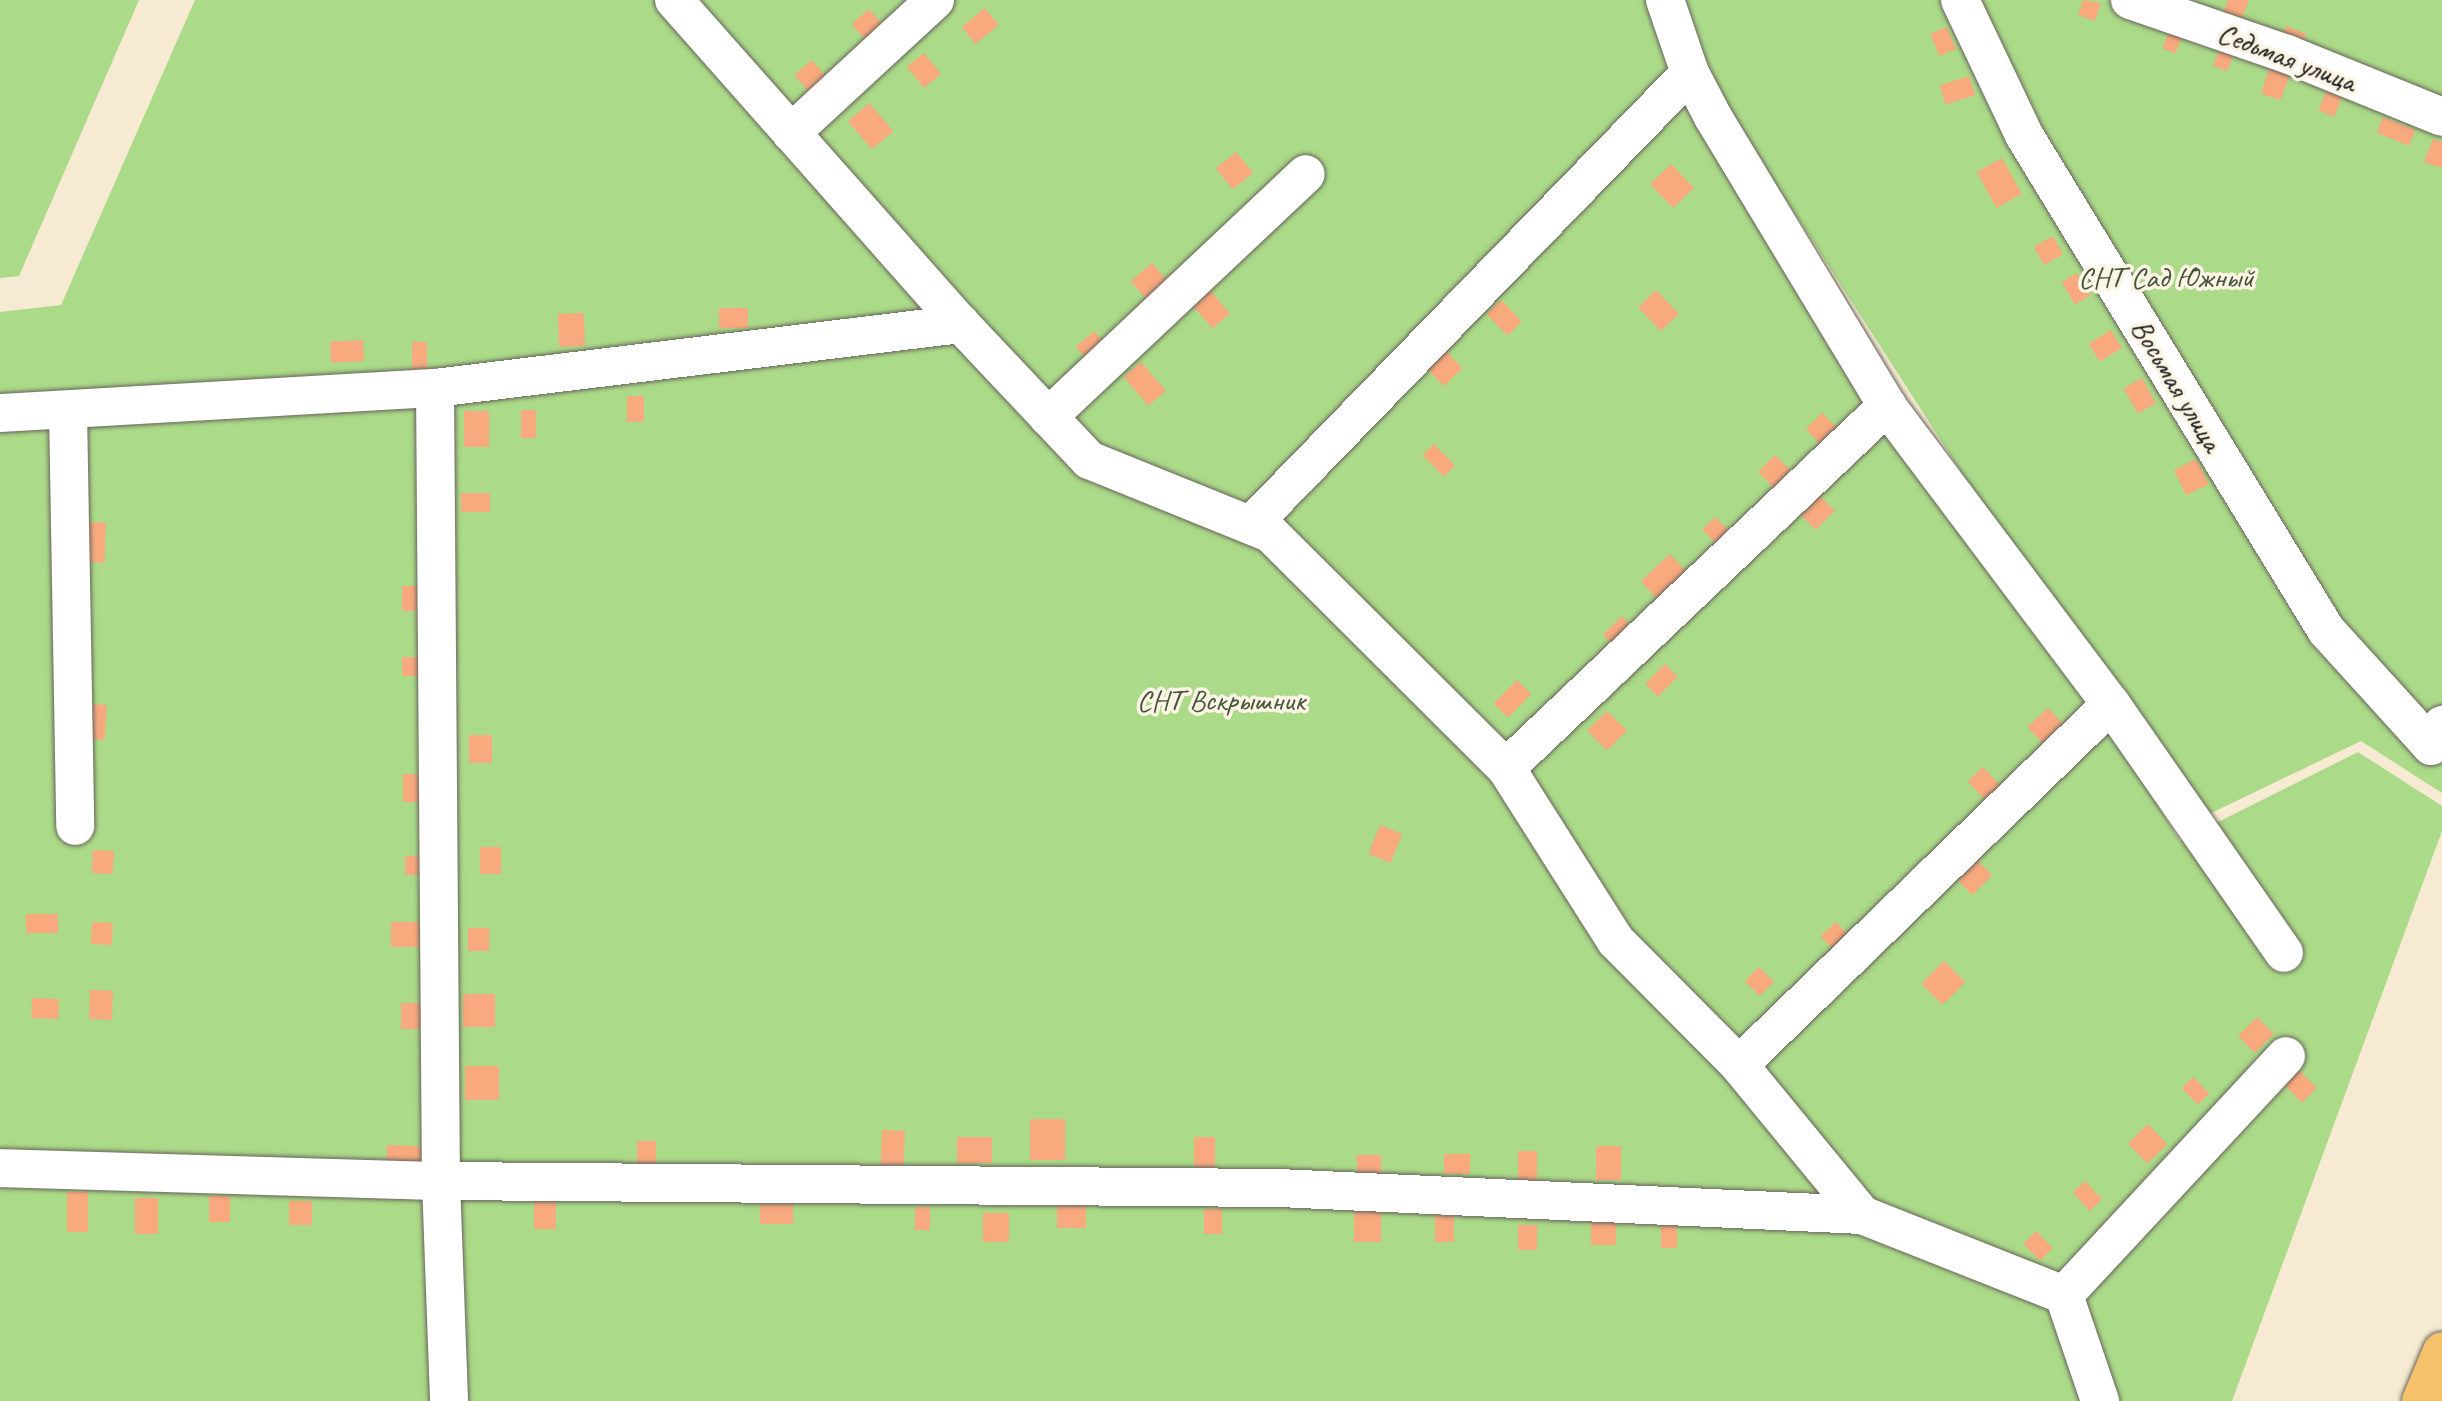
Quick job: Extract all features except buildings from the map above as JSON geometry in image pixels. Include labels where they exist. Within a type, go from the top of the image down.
[{"type":"main road","points":[[2421,1401],[2442,1351]]},
{"type":"street","points":[[674,0],[961,324],[1089,460],[1270,533],[1506,768],[1616,941],[1739,1065],[1862,1215]]},
{"type":"street","points":[[791,133],[935,0]]},
{"type":"street","points":[[1665,0],[1690,73],[1887,406],[2111,704],[2284,953]]},
{"type":"street","name":"Восьмая улица","points":[[1960,0],[2024,135],[2326,630],[2436,736]]},
{"type":"street","name":"Седьмая улица","points":[[2130,0],[2287,54],[2442,117]]},
{"type":"street","points":[[1251,525],[1690,73]]},
{"type":"street","points":[[1048,417],[1306,174]]},
{"type":"street","points":[[0,413],[435,388],[961,324]]},
{"type":"street","points":[[435,388],[441,1181],[449,1401]]},
{"type":"street","points":[[1506,768],[1887,406]]},
{"type":"street","points":[[68,410],[75,826]]},
{"type":"street","points":[[1739,1065],[2111,704]]},
{"type":"street","points":[[2064,1295],[2286,1056]]},
{"type":"street","points":[[0,1168],[441,1181],[1279,1188],[1862,1215],[2064,1295]]},
{"type":"street","points":[[2064,1295],[2099,1401]]},
{"type":"green space","points":[[0,0],[139,0],[19,276],[0,278]]},
{"type":"green space","name":"СНТ Вскрышник","points":[[195,0],[1676,0],[1701,81],[2180,841],[2358,752],[2442,806],[2442,831],[2232,1401],[0,1401],[0,312],[61,305]]},
{"type":"green space","name":"СНТ Сад Южный","points":[[1686,0],[2442,0],[2442,793],[2361,741],[2203,817],[1960,470],[1716,91]]}]
